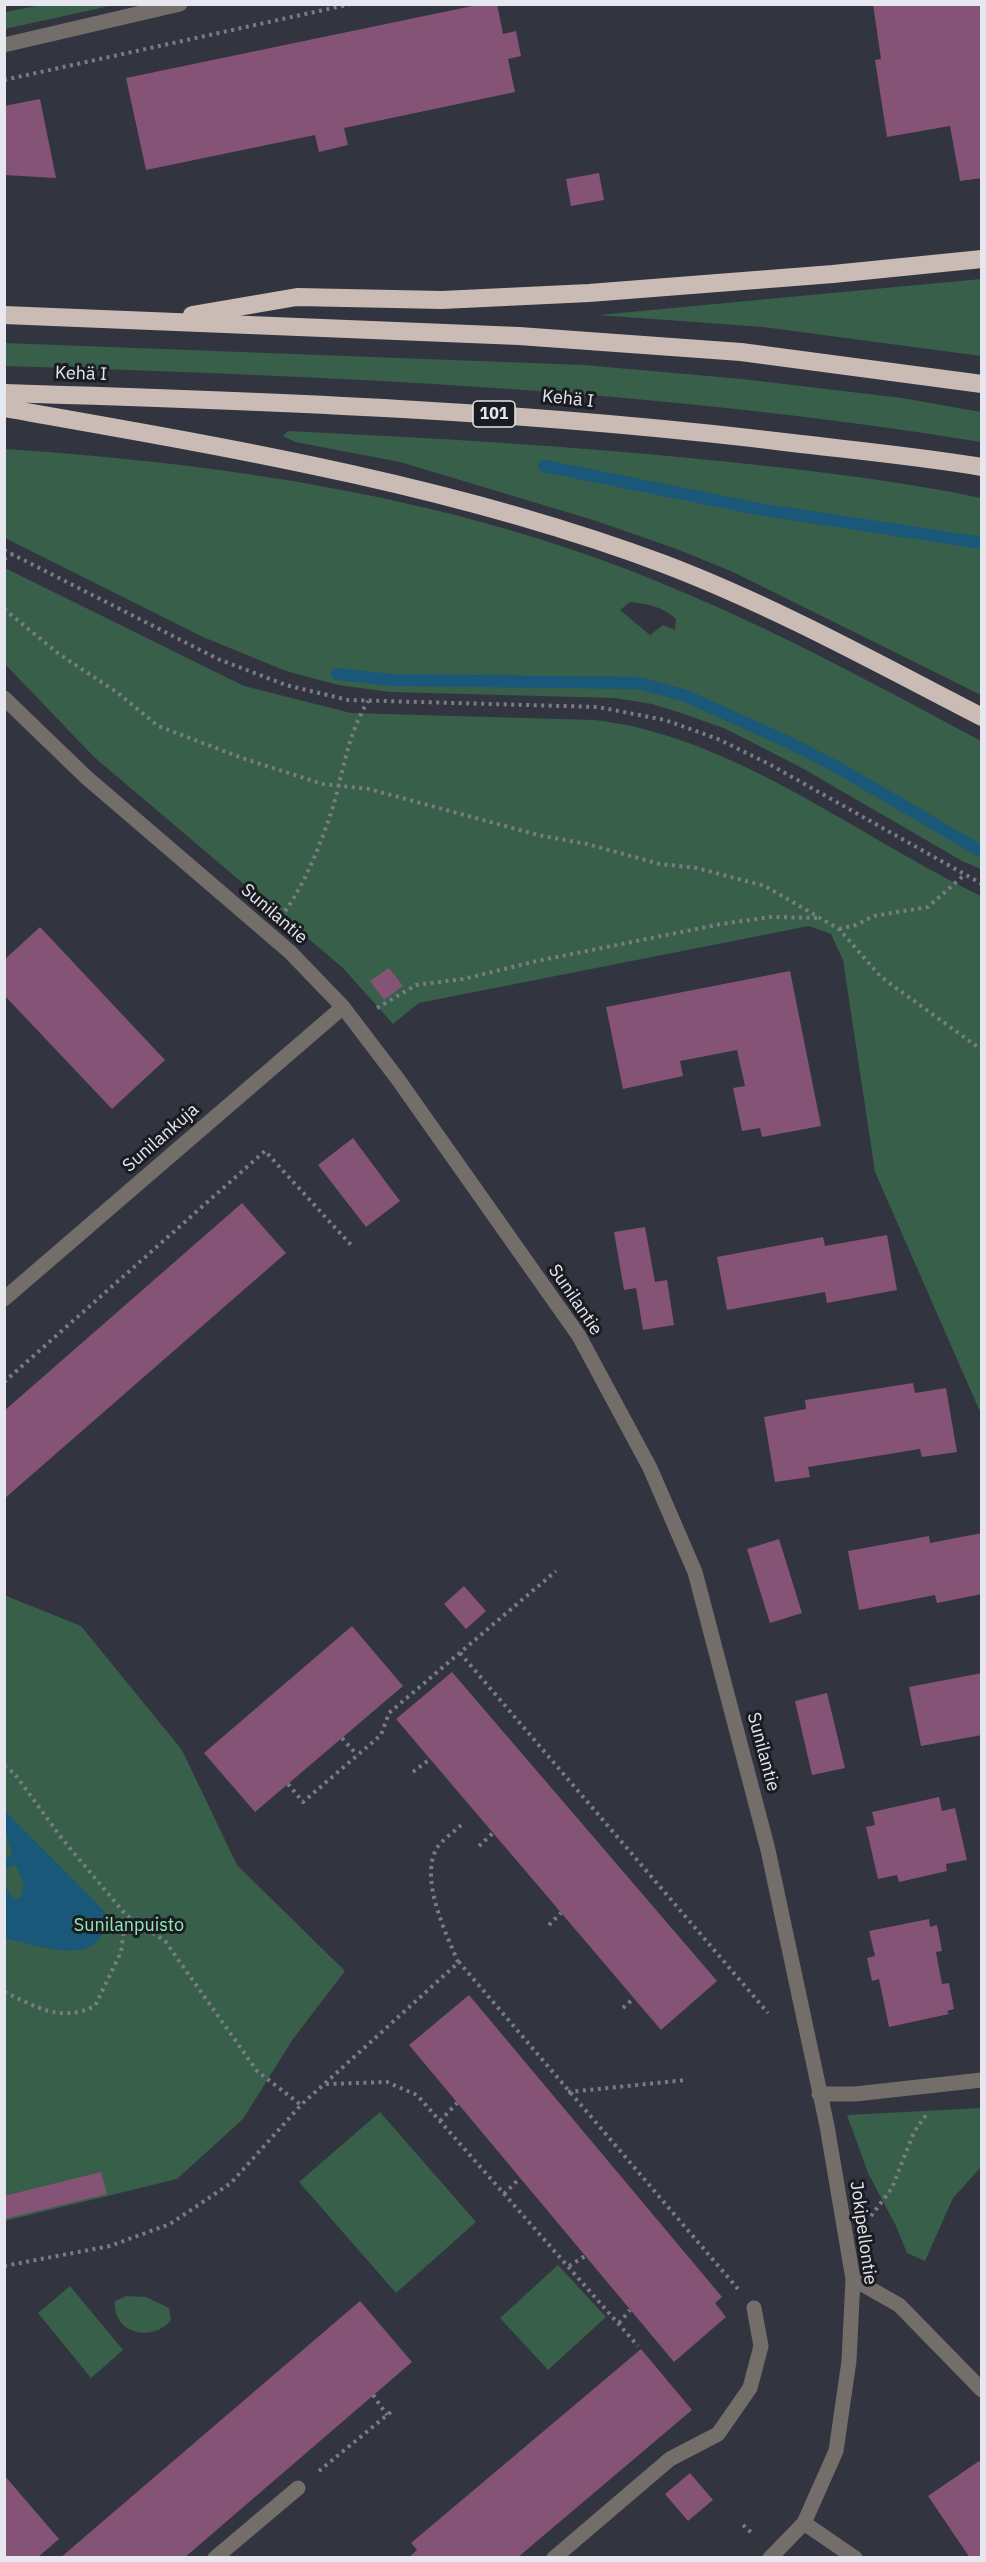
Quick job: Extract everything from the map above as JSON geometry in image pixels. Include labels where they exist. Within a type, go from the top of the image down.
[{"type":"highway","points":[[154,321],[297,297],[442,300],[589,293],[833,274],[981,259]]},
{"type":"highway","points":[[4,315],[519,336],[718,350],[981,384]]},
{"type":"highway","name":"Kehä I","points":[[4,393],[216,399],[519,415],[744,437],[981,468]]},
{"type":"highway","points":[[4,408],[338,472],[520,516],[664,564],[765,607],[981,717]]},
{"type":"street","points":[[4,45],[180,4]]},
{"type":"street","name":"Sunilantie","points":[[4,698],[86,777],[290,952],[343,1007],[397,1078],[579,1336],[650,1468],[696,1572],[768,1850],[819,2094]]},
{"type":"street","name":"Sunilankuja","points":[[4,1299],[343,1007]]},
{"type":"street","points":[[819,2094],[855,2094],[981,2080]]},
{"type":"street","name":"Jokipellontie","points":[[770,2558],[804,2523],[836,2451],[849,2361],[853,2279],[819,2094]]},
{"type":"street","points":[[853,2279],[898,2305],[981,2390]]},
{"type":"street","points":[[554,2558],[670,2458],[718,2434],[750,2388],[760,2346],[754,2308]]},
{"type":"street","points":[[215,2558],[298,2488]]},
{"type":"street","points":[[804,2523],[855,2558]]},
{"type":"path","points":[[4,80],[351,4]]},
{"type":"path","points":[[4,550],[218,659],[286,685],[348,700],[598,707],[665,720],[718,739],[769,764],[963,876],[981,884]]},
{"type":"path","points":[[4,559],[14,554]]},
{"type":"path","points":[[4,609],[59,654],[118,693],[158,726],[304,780],[369,789],[484,818],[515,830],[587,844],[660,864],[736,877],[765,886],[840,929],[881,977],[981,1050]]},
{"type":"path","points":[[268,933],[298,894],[339,785],[353,726],[368,701]]},
{"type":"path","points":[[840,929],[856,925],[874,916],[928,907],[963,876]]},
{"type":"path","points":[[356,1024],[395,995],[416,985],[463,979],[537,961],[721,924],[771,917],[819,918]]},
{"type":"path","points":[[4,1382],[266,1151],[351,1245]]},
{"type":"path","points":[[288,1784],[303,1802],[381,1735],[389,1713],[556,1571]]},
{"type":"path","points":[[460,1653],[768,2013]]},
{"type":"path","points":[[342,1738],[357,1755]]},
{"type":"path","points":[[413,1772],[430,1759]]},
{"type":"path","points":[[4,1766],[14,1773],[63,1839],[126,1915],[165,1941],[257,2070],[301,2104]]},
{"type":"path","points":[[461,1825],[436,1848],[432,1873],[435,1902],[459,1962],[754,2308]]},
{"type":"path","points":[[479,1846],[493,1833]]},
{"type":"path","points":[[549,1925],[561,1913]]},
{"type":"path","points":[[4,1992],[58,2015],[79,2014],[95,2006],[120,1952],[126,1915]]},
{"type":"path","points":[[4,2266],[110,2246],[170,2224],[231,2184],[301,2104],[459,1962]]},
{"type":"path","points":[[622,2008],[634,1998]]},
{"type":"path","points":[[568,2092],[686,2080]]},
{"type":"path","points":[[325,2084],[387,2082],[417,2095],[638,2346]]},
{"type":"path","points":[[848,2246],[892,2188],[914,2132],[954,2083]]},
{"type":"path","points":[[440,2121],[457,2103]]},
{"type":"path","points":[[504,2194],[520,2178]]},
{"type":"path","points":[[568,2266],[585,2256]]},
{"type":"path","points":[[619,2323],[630,2310]]},
{"type":"path","points":[[373,2396],[387,2415]]},
{"type":"path","points":[[298,2488],[392,2411]]},
{"type":"green space","points":[[42,5],[114,5],[5,29],[5,12]]},
{"type":"green space","points":[[981,279],[981,356],[763,327],[598,315]]},
{"type":"green space","points":[[5,343],[584,365],[742,379],[902,398],[981,412],[981,442],[860,424],[616,397],[372,380],[5,366]]},
{"type":"green space","points":[[288,431],[504,443],[666,456],[851,476],[981,498],[981,695],[733,572],[674,548],[593,520],[400,462],[295,442],[283,436]]},
{"type":"green space","points":[[5,449],[178,465],[351,492],[521,533],[604,561],[685,593],[761,627],[981,741],[981,869],[962,861],[802,768],[726,729],[684,714],[652,704],[614,698],[390,692],[338,685],[286,671],[203,637],[5,538]],"holes":[[[630,602],[654,606],[665,611],[676,619],[675,630],[663,625],[650,635],[620,610]]]},
{"type":"green space","points":[[5,568],[244,686],[351,713],[595,720],[646,730],[696,746],[745,767],[793,792],[981,896],[981,1414],[875,1172],[843,960],[831,934],[809,926],[419,1003],[393,1024],[343,968],[94,757],[5,664]]},
{"type":"green space","name":"Sunilanpuisto","points":[[4,1595],[81,1626],[182,1750],[237,1865],[345,1971],[293,2039],[243,2119],[177,2179],[5,2221]]},
{"type":"green space","points":[[981,2108],[981,2167],[953,2198],[925,2261],[907,2253],[896,2226],[868,2173],[847,2115]]},
{"type":"green space","points":[[380,2112],[476,2222],[396,2293],[299,2182]]},
{"type":"green space","points":[[558,2265],[606,2317],[548,2370],[500,2318]]},
{"type":"green space","points":[[70,2286],[123,2350],[91,2378],[38,2313]]},
{"type":"green space","points":[[126,2296],[146,2297],[169,2308],[171,2320],[163,2327],[145,2333],[127,2328],[120,2321],[116,2312],[115,2301]]},
{"type":"water","points":[[5,1811],[105,1912],[103,1931],[96,1942],[84,1949],[70,1951],[5,1938],[5,1886],[14,1900],[21,1897],[24,1885],[16,1865],[5,1868],[5,1859],[12,1855],[5,1828]]},
{"type":"building","points":[[482,4],[497,4],[503,34],[516,31],[521,56],[508,59],[515,92],[344,128],[348,145],[319,152],[315,135],[146,170],[126,78]]},
{"type":"building","points":[[873,4],[982,4],[982,178],[960,181],[950,126],[887,137],[875,60],[881,59]]},
{"type":"building","points":[[40,99],[56,178],[4,175],[4,106]]},
{"type":"building","points":[[599,173],[604,200],[571,206],[566,179]]},
{"type":"building","points":[[40,927],[165,1060],[112,1109],[4,995],[4,960]]},
{"type":"building","points":[[389,968],[403,986],[384,1000],[370,981]]},
{"type":"building","points":[[790,971],[821,1126],[762,1137],[760,1128],[742,1131],[733,1088],[745,1086],[737,1050],[680,1061],[683,1076],[623,1089],[606,1007]]},
{"type":"building","points":[[353,1138],[400,1201],[366,1227],[318,1165]]},
{"type":"building","points":[[242,1203],[286,1253],[4,1499],[4,1411]]},
{"type":"building","points":[[645,1227],[655,1282],[667,1280],[674,1325],[643,1330],[636,1288],[624,1290],[614,1232]]},
{"type":"building","points":[[887,1235],[897,1290],[827,1303],[825,1292],[727,1310],[717,1257],[823,1237],[825,1246]]},
{"type":"building","points":[[913,1383],[915,1393],[946,1388],[957,1452],[922,1457],[920,1449],[808,1467],[810,1477],[775,1482],[764,1417],[806,1409],[805,1400]]},
{"type":"building","points":[[982,1533],[982,1594],[937,1603],[935,1595],[859,1610],[848,1551],[929,1536],[930,1543]]},
{"type":"building","points":[[779,1539],[802,1613],[770,1623],[747,1549]]},
{"type":"building","points":[[464,1586],[486,1611],[466,1629],[444,1604]]},
{"type":"building","points":[[352,1626],[403,1686],[255,1812],[204,1753]]},
{"type":"building","points":[[452,1672],[717,1981],[661,2030],[396,1719]]},
{"type":"building","points":[[982,1673],[982,1735],[921,1746],[909,1687]]},
{"type":"building","points":[[827,1693],[845,1768],[812,1775],[795,1701]]},
{"type":"building","points":[[939,1797],[942,1811],[955,1808],[967,1860],[946,1864],[947,1871],[899,1882],[897,1875],[878,1879],[866,1827],[875,1825],[872,1812]]},
{"type":"building","points":[[929,1919],[930,1927],[937,1925],[942,1951],[936,1952],[942,1984],[949,1983],[954,2009],[947,2011],[949,2014],[889,2027],[879,1979],[872,1981],[867,1958],[875,1956],[869,1931]]},
{"type":"building","points":[[469,1995],[722,2297],[715,2303],[726,2317],[674,2362],[409,2045]]},
{"type":"building","points":[[101,2172],[107,2194],[4,2219],[4,2196]]},
{"type":"building","points":[[360,2301],[412,2362],[184,2558],[60,2558]]},
{"type":"building","points":[[641,2349],[692,2410],[517,2558],[408,2558],[417,2550],[411,2543]]},
{"type":"building","points":[[979,2461],[982,2465],[982,2558],[970,2558],[928,2496]]},
{"type":"building","points":[[690,2473],[713,2500],[688,2521],[665,2494]]},
{"type":"building","points":[[4,2475],[59,2539],[37,2558],[4,2558]]},
{"type":"waterway","points":[[544,466],[758,509],[982,543]]},
{"type":"waterway","points":[[337,674],[392,680],[639,683],[686,696],[790,743],[837,767],[982,852]]}]
